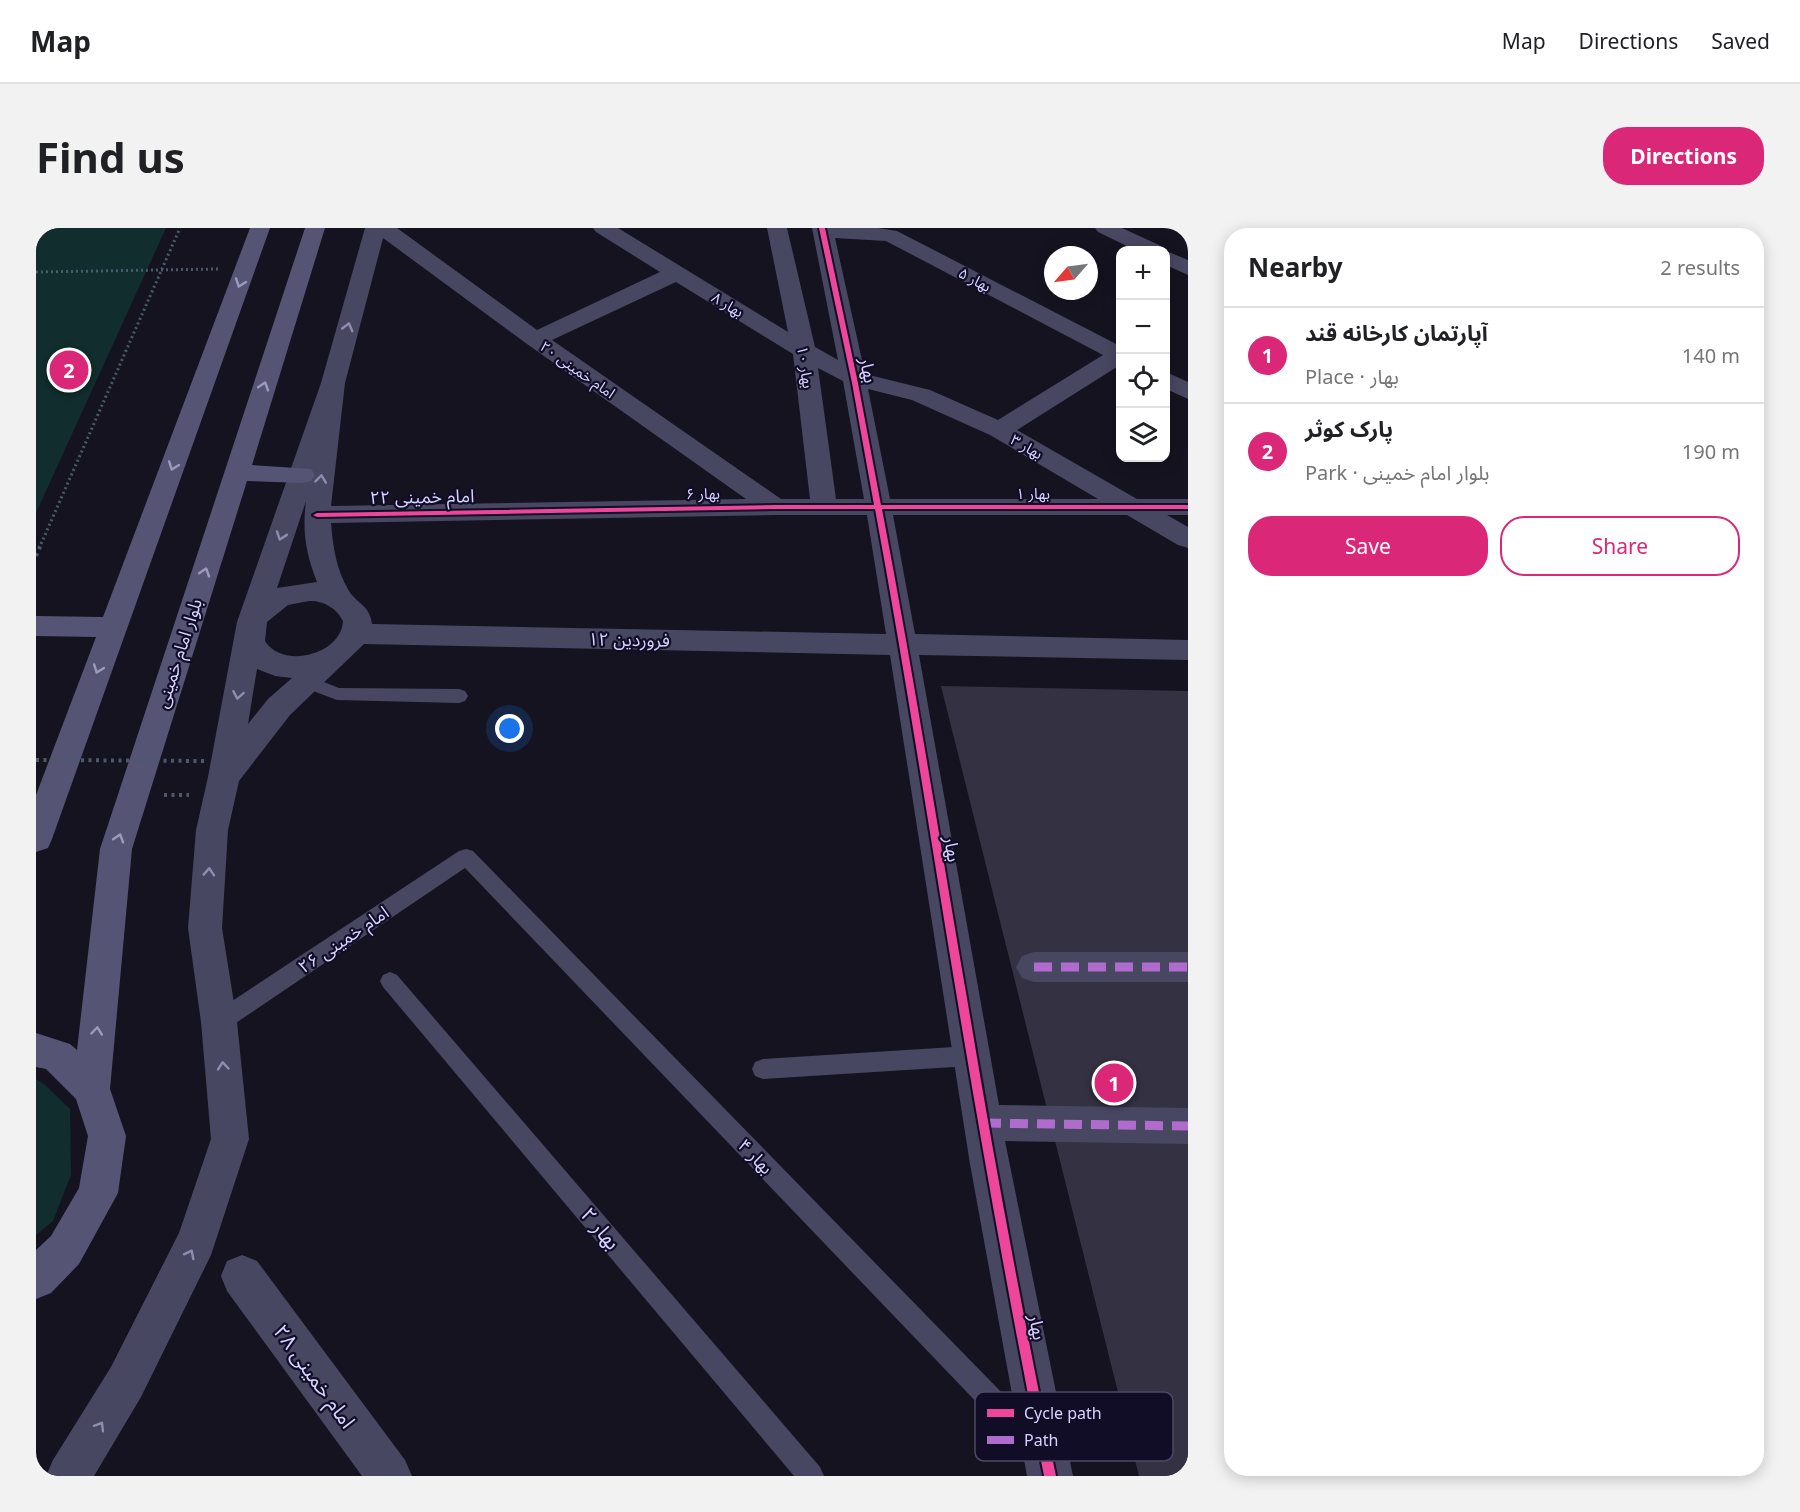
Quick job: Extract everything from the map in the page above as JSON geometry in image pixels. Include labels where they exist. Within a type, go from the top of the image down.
[{"type":"main road","points":[[36,839],[260,228]]},
{"type":"main road","name":"بلوار امام خمینی","points":[[91,1089],[116,849],[315,228]]},
{"type":"main road","points":[[236,473],[302,475]]},
{"type":"main road","points":[[36,626],[113,627]]},
{"type":"main road","points":[[36,1050],[57,1056],[91,1089],[106,1136],[98,1193],[65,1250],[36,1278]]},
{"type":"street","points":[[69,1476],[126,1382],[196,1241],[230,1139],[219,1022],[205,928],[214,769],[250,630],[333,383],[375,228]]},
{"type":"street","name":"امام خمینی ۲۰","points":[[383,228],[535,339],[775,507]]},
{"type":"street","name":"بهار ۸","points":[[603,228],[804,351],[854,378]]},
{"type":"street","name":"بهار ۱۰","points":[[777,228],[804,351],[824,507]]},
{"type":"street","points":[[1105,228],[1143,246]]},
{"type":"street","name":"بهار ۵","points":[[822,230],[890,235],[1118,354]]},
{"type":"street","name":"بهار","points":[[822,230],[854,378],[878,508],[970,1056],[1034,1392]]},
{"type":"street","points":[[1170,259],[1188,268]]},
{"type":"street","points":[[535,339],[677,273]]},
{"type":"street","points":[[999,430],[1116,357]]},
{"type":"street","name":"بهار ۳","points":[[854,378],[921,395],[999,430],[1188,539]]},
{"type":"street","points":[[1170,381],[1188,392]]},
{"type":"street","points":[[333,383],[317,515],[320,555],[338,596]]},
{"type":"street","name":"بهار ۶","points":[[527,511],[775,507],[878,508]]},
{"type":"street","name":"بهار ۱","points":[[878,508],[1188,507]]},
{"type":"street","name":"امام خمینی ۲۲","points":[[317,515],[527,511]]},
{"type":"street","points":[[214,769],[306,681],[346,648],[356,634],[357,619],[351,606],[338,596],[319,591],[298,592],[278,598],[262,609],[250,630],[254,651],[268,662],[286,667],[309,666],[330,660]]},
{"type":"street","name":"۱۲ فروردین","points":[[356,634],[1188,650]]},
{"type":"street","points":[[1034,967],[1188,967]]},
{"type":"street","points":[[983,1123],[1188,1126]]},
{"type":"street","name":"امام خمینی ۲۸","points":[[242,1276],[389,1476]]},
{"type":"lane","points":[[306,681],[337,694],[459,696]]},
{"type":"lane","name":"امام خمینی ۲۶","points":[[219,1022],[466,857]]},
{"type":"lane","name":"بهار ۴","points":[[466,857],[977,1392]]},
{"type":"lane","name":"بهار ۲","points":[[390,981],[811,1476]]},
{"type":"lane","points":[[763,1069],[970,1056]]},
{"type":"path","points":[[36,556],[180,228]]},
{"type":"path","points":[[36,272],[245,268]]},
{"type":"path","points":[[36,760],[214,769]]},
{"type":"green space","points":[[36,228],[166,228],[36,513]]},
{"type":"green space","points":[[36,1079],[70,1109],[71,1175],[53,1221],[36,1235]]},
{"type":"building","points":[[941,686],[1188,691],[1188,1476],[1139,1476],[1135,1461],[1173,1461],[1173,1392],[1118,1392]]},
{"type":"marked path","points":[[1034,967],[1188,967]]},
{"type":"marked path","points":[[983,1123],[1188,1126]]},
{"type":"cycle path","points":[[822,228],[855,383],[884,539],[990,1164],[1033,1392]]},
{"type":"cycle path","points":[[317,515],[775,507],[1188,507]]},
{"type":"cycle path","points":[[1047,1461],[1050,1476]]},
{"type":"place","name":"پارک کوثر","points":[[69,370]]},
{"type":"place","name":"آپارتمان کارخانه قند","points":[[1114,1083]]}]
